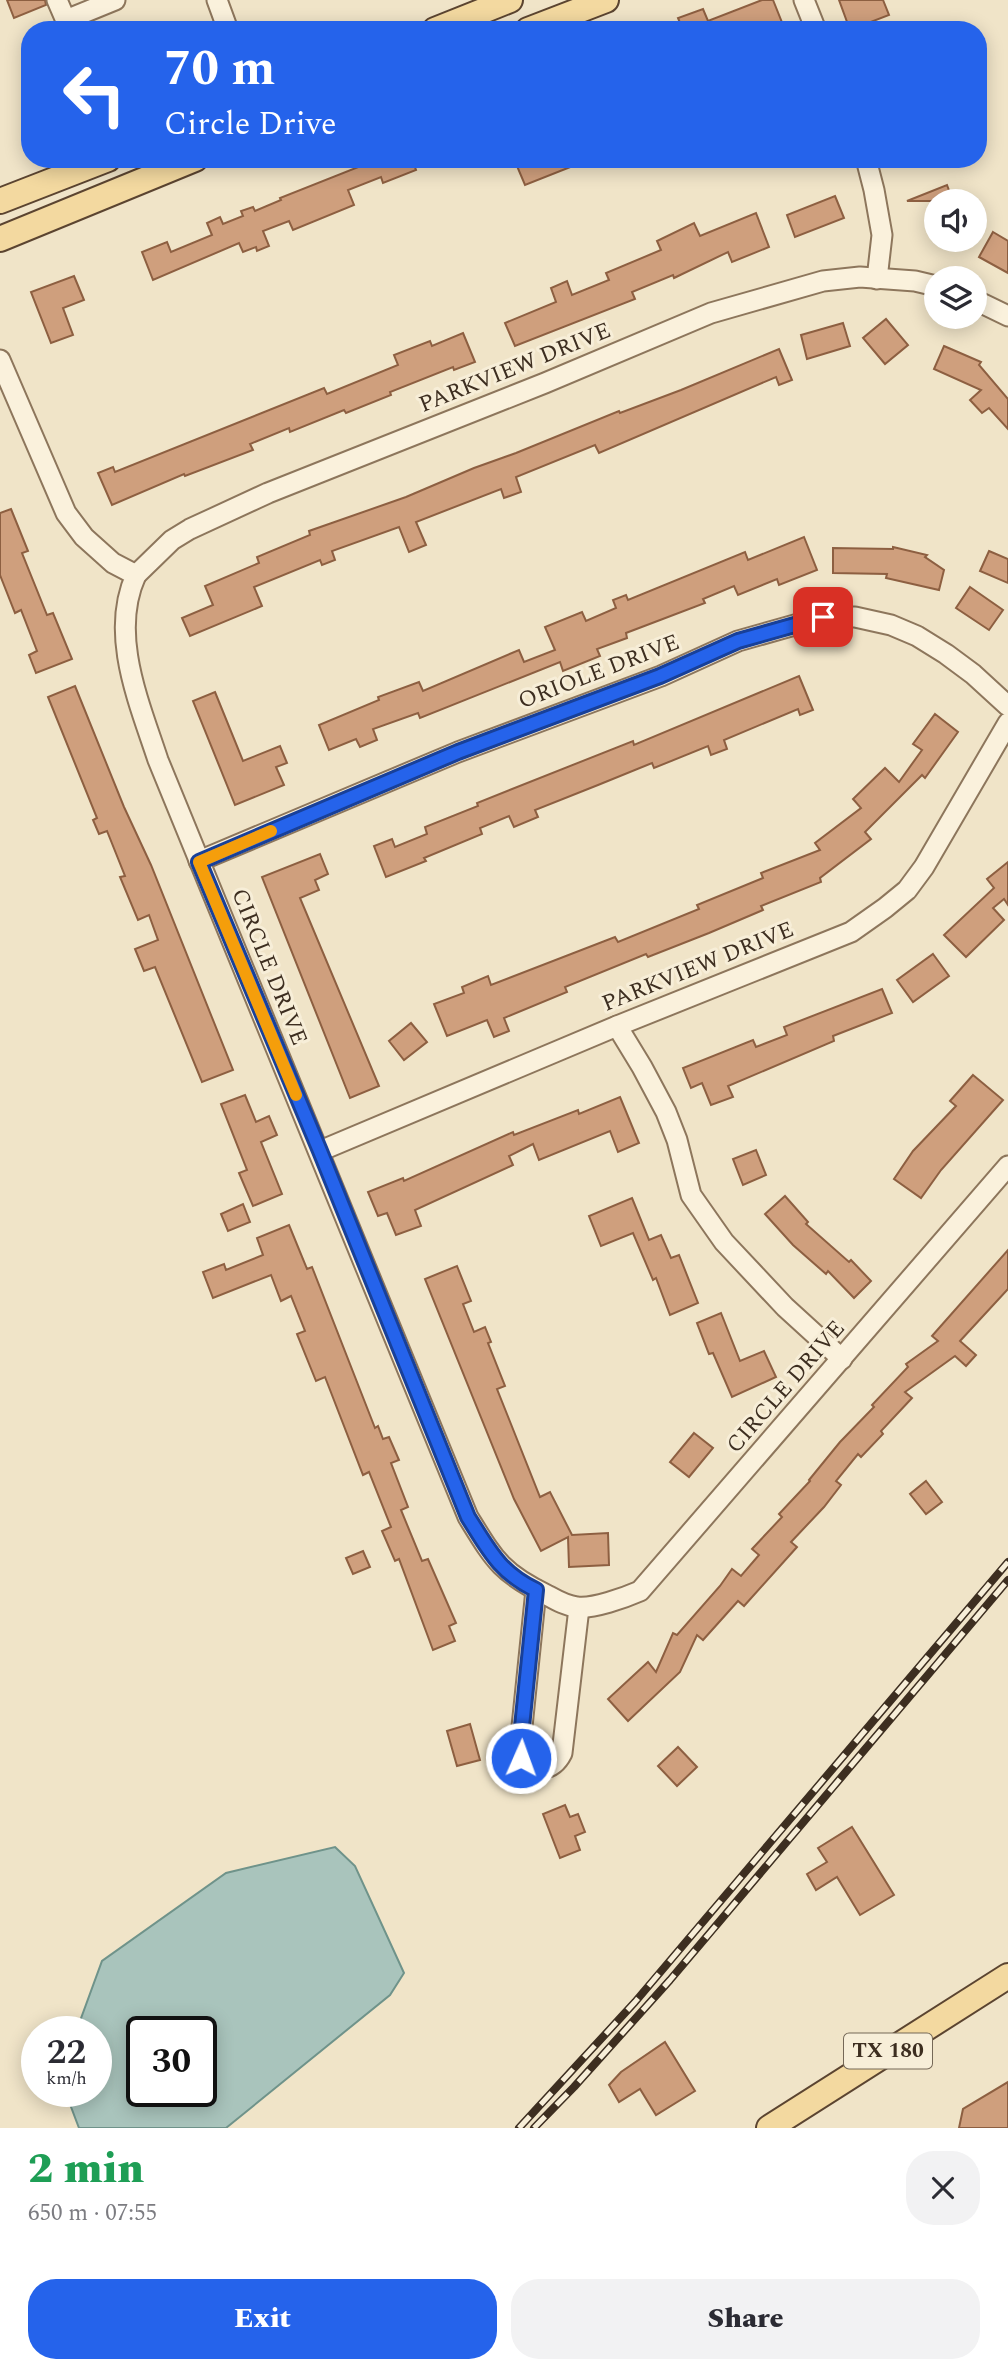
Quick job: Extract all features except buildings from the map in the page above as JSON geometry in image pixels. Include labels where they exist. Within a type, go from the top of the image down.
[{"type":"main road","points":[[458,21],[510,0]]},
{"type":"main road","points":[[523,0],[529,21]]},
{"type":"main road","points":[[552,21],[606,0]]},
{"type":"main road","points":[[0,201],[85,168]]},
{"type":"main road","points":[[0,239],[173,168]]},
{"type":"main road","name":"TX 180","points":[[769,2128],[1008,1976]]},
{"type":"street","points":[[57,0],[66,21]]},
{"type":"street","points":[[76,21],[115,0]]},
{"type":"street","points":[[217,0],[225,21]]},
{"type":"street","points":[[804,0],[812,21]]},
{"type":"street","points":[[868,168],[882,235],[877,279]]},
{"type":"street","name":"PARKVIEW DRIVE","points":[[136,575],[173,540],[190,529],[257,498],[545,383],[711,313],[822,281],[877,279],[924,283]]},
{"type":"street","points":[[987,306],[1008,316]]},
{"type":"street","points":[[0,360],[65,513],[84,537],[113,563],[136,575]]},
{"type":"street","name":"CIRCLE DRIVE","points":[[136,575],[130,589],[125,627],[132,682],[158,760],[468,1517],[496,1562],[520,1582],[579,1608],[623,1598],[640,1591],[1008,1166]]},
{"type":"street","name":"ORIOLE DRIVE","points":[[199,862],[458,752],[660,676],[738,641],[823,617],[855,617],[891,625],[917,636],[955,660],[1008,706]]},
{"type":"street","name":"PARKVIEW DRIVE","points":[[320,1151],[617,1026],[851,932],[906,890],[924,867],[1008,723]]},
{"type":"street","points":[[617,1026],[666,1112],[677,1140],[691,1195],[724,1242],[785,1307],[842,1359]]},
{"type":"street","points":[[536,1590],[520,1746],[521,1758],[532,1768],[547,1768],[553,1765],[562,1753],[579,1608]]},
{"type":"water","points":[[335,1847],[355,1866],[404,1973],[390,1995],[226,2128],[79,2128],[71,2107],[112,2107],[112,2016],[82,2016],[102,1961],[226,1873]]},
{"type":"railway","points":[[519,2128],[635,2002],[1008,1562]]},
{"type":"railway","points":[[534,2128],[670,1980],[1008,1580]]},
{"type":"slow traffic","points":[[271,831],[199,862],[296,1095]]},
{"type":"route","points":[[521,1758],[536,1590],[520,1582],[496,1562],[468,1517],[320,1151],[199,862],[458,752],[660,676],[738,641],[823,617]]}]
